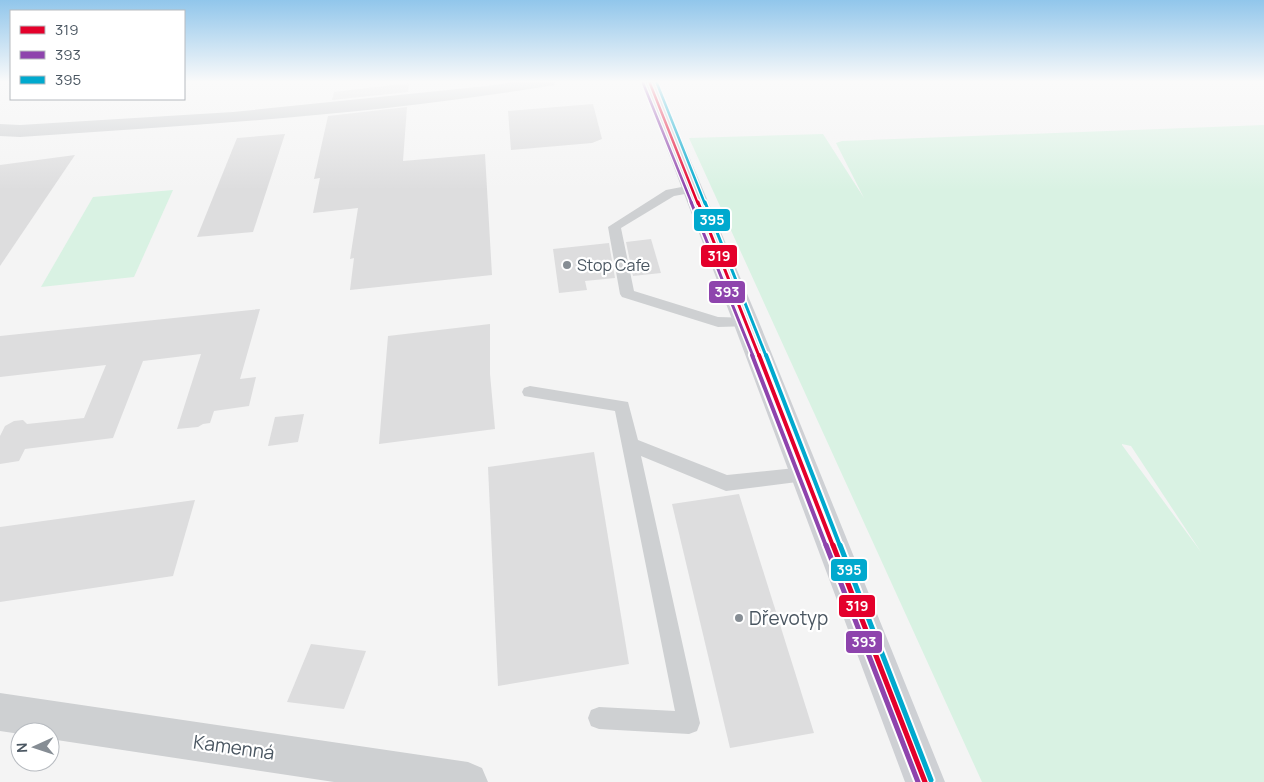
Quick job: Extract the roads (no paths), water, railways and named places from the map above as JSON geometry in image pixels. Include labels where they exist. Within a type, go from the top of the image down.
[{"type":"street","points":[[0,130],[225,117]]},
{"type":"street","points":[[664,117],[926,782]]},
{"type":"street","name":"Kamenná","points":[[0,712],[468,782]]},
{"type":"lane","points":[[692,189],[670,193],[614,227],[627,294],[718,322],[746,322]]},
{"type":"lane","points":[[530,392],[622,406],[689,723],[599,718]]},
{"type":"lane","points":[[629,444],[726,483],[805,474]]},
{"type":"place","name":"Stop Cafe","points":[[567,265]]},
{"type":"place","name":"Dřevotyp","points":[[739,618]]}]
